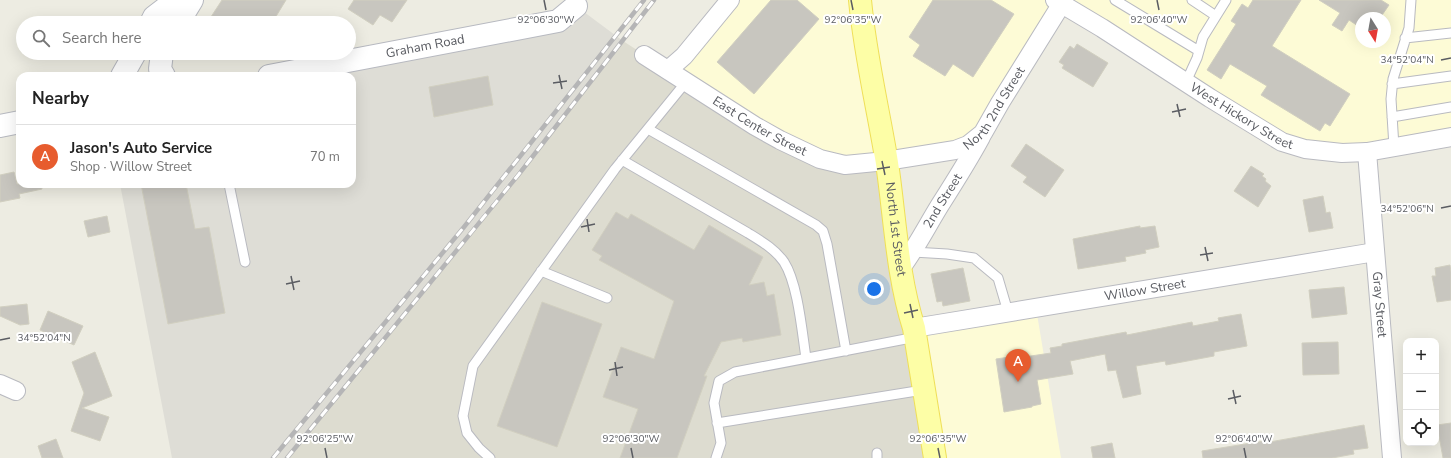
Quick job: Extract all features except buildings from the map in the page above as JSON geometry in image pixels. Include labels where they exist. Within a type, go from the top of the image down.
[{"type":"main road","points":[[155,16],[176,0]]},
{"type":"main road","points":[[182,16],[192,0]]},
{"type":"main road","name":"North 1st Street","points":[[860,0],[866,47],[886,161],[907,260],[908,307],[915,333],[935,458]]},
{"type":"main road","name":"Graham Road","points":[[356,59],[558,21],[574,2]]},
{"type":"main road","points":[[124,72],[131,60]]},
{"type":"main road","points":[[161,60],[160,69],[162,72]]},
{"type":"main road","name":"Graham Road","points":[[290,72],[353,60]]},
{"type":"main road","points":[[0,126],[16,123]]},
{"type":"street","points":[[668,70],[684,56],[730,0]]},
{"type":"street","name":"North 2nd Street","points":[[886,161],[955,150],[968,145],[983,133],[1060,1]]},
{"type":"street","name":"West Hickory Street","points":[[1060,1],[1282,142],[1312,150],[1342,153],[1367,152],[1451,137]]},
{"type":"street","name":"East Center Street","points":[[644,55],[755,126],[820,159],[845,165],[886,161]]},
{"type":"street","name":"2nd Street","points":[[907,260],[939,206],[965,167],[983,133]]},
{"type":"street","name":"Gray Street","points":[[1367,152],[1392,458]]},
{"type":"street","name":"Willow Street","points":[[915,333],[1008,312],[1375,252]]},
{"type":"street","points":[[0,384],[16,391]]},
{"type":"lane","points":[[1115,0],[1199,51]]},
{"type":"lane","points":[[1192,0],[1216,16]]},
{"type":"lane","points":[[1186,82],[1199,51],[1203,37],[1226,0]]},
{"type":"lane","points":[[1394,147],[1392,79],[1408,28],[1411,0]]},
{"type":"lane","points":[[1405,38],[1451,33]]},
{"type":"lane","points":[[1392,84],[1451,76]]},
{"type":"lane","points":[[490,458],[479,448],[467,433],[463,416],[472,366],[622,160],[686,82]]},
{"type":"lane","points":[[1392,117],[1451,107]]},
{"type":"lane","points":[[648,129],[824,231],[846,351]]},
{"type":"lane","points":[[622,160],[748,233],[766,245],[779,257],[784,263],[793,283],[806,358]]},
{"type":"lane","points":[[230,188],[245,262]]},
{"type":"lane","points":[[907,260],[947,254],[974,258],[998,278],[1008,312]]},
{"type":"lane","points":[[541,271],[607,298]]},
{"type":"lane","points":[[716,458],[721,443],[714,403],[719,381],[735,372],[846,351],[915,333]]},
{"type":"lane","points":[[717,423],[923,390]]},
{"type":"shaded area","points":[[730,0],[1451,0],[1451,137],[1305,149],[1062,5],[968,145],[845,165],[668,70]]},
{"type":"shaded area","points":[[576,6],[623,41],[286,458],[172,458],[121,188],[356,188],[356,72],[287,72],[339,60],[356,60],[356,56]]},
{"type":"shaded area","points":[[623,41],[668,70],[820,159],[886,161],[935,458],[287,458],[519,174]]},
{"type":"shaded area","points":[[1036,308],[1061,458],[935,458],[914,328]]},
{"type":"railway","points":[[273,458],[464,227],[644,0]]},
{"type":"railway","points":[[287,458],[519,174],[654,0]]},
{"type":"place","name":"Jason's Auto Service","points":[[1018,382]]}]
